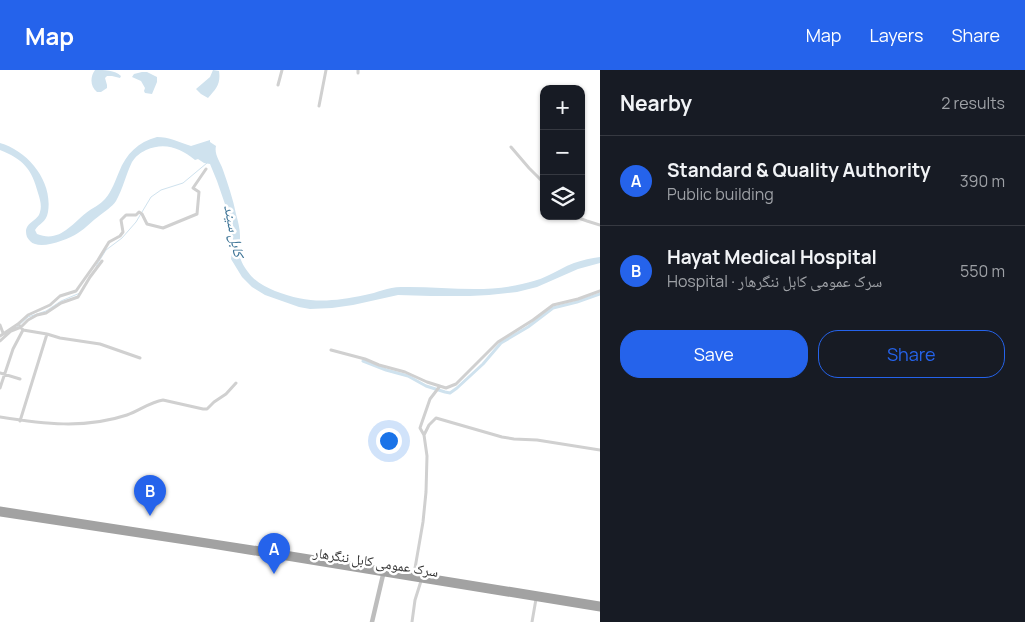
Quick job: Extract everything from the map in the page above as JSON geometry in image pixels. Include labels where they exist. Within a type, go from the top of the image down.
[{"type":"highway","name":"سرک عمومی کابل ننگرهار","points":[[0,509],[124,531],[414,574],[536,599],[600,609]]},
{"type":"highway","name":"سرک عمومی کابل ننگرهار","points":[[0,514],[44,518]]},
{"type":"highway","name":"سرک عمومی کابل ننگرهار","points":[[179,539],[421,581],[600,604]]},
{"type":"main road","points":[[372,622],[383,575]]},
{"type":"street","points":[[278,84],[282,70]]},
{"type":"street","points":[[320,106],[326,70]]},
{"type":"street","points":[[511,147],[540,179]]},
{"type":"street","points":[[0,388],[2,374],[21,327],[28,315],[50,305],[59,297],[76,290],[109,242],[120,236],[123,232],[121,220],[126,215],[140,213],[147,224],[163,228],[197,214],[199,192],[193,188],[206,169]]},
{"type":"street","points":[[585,220],[600,225]]},
{"type":"street","points":[[0,326],[2,335],[21,327],[28,320],[46,313],[61,303],[78,297],[102,261]]},
{"type":"street","points":[[331,350],[405,372],[446,388],[456,384],[498,342],[553,305],[600,291]]},
{"type":"street","points":[[0,340],[11,331],[21,327],[60,338],[100,344],[140,358]]},
{"type":"street","points":[[20,421],[47,334]]},
{"type":"street","points":[[2,374],[20,379]]},
{"type":"street","points":[[0,417],[20,421],[74,425],[94,423],[128,415],[162,400],[203,409],[226,394],[236,383]]},
{"type":"street","points":[[414,574],[426,498],[427,456],[421,425],[430,399],[440,386]]},
{"type":"street","points":[[423,433],[436,418],[502,437],[600,450]]},
{"type":"street","points":[[412,622],[415,600],[421,581]]},
{"type":"street","points":[[532,622],[536,599]]},
{"type":"water","points":[[95,70],[113,71],[121,76],[120,78],[107,76],[105,78],[107,88],[97,92],[93,87],[92,81]]},
{"type":"water","points":[[213,70],[219,71],[219,83],[208,98],[196,89],[210,77]]},
{"type":"water","points":[[147,72],[157,77],[152,94],[145,93],[145,88],[141,81],[132,77],[134,74]]},
{"type":"water","name":"کابل سيند","points":[[157,137],[191,146],[210,140],[216,146],[217,155],[229,186],[238,222],[242,263],[250,275],[264,286],[287,295],[309,300],[330,300],[365,295],[396,287],[492,289],[534,281],[571,264],[587,259],[600,257],[600,263],[578,269],[537,287],[517,292],[470,296],[398,295],[332,308],[310,309],[299,307],[265,295],[252,287],[242,277],[231,259],[233,240],[226,207],[210,164],[198,159],[195,160],[178,149],[166,146],[144,151],[137,156],[132,162],[116,201],[81,231],[69,238],[51,244],[34,244],[29,240],[26,232],[28,225],[39,215],[41,210],[36,185],[33,177],[21,161],[0,150],[0,143],[10,147],[29,160],[42,179],[47,189],[49,200],[48,212],[44,221],[35,230],[37,234],[52,236],[70,227],[103,201],[129,154],[144,142]]},
{"type":"waterway","points":[[96,266],[106,250],[122,238],[136,222],[151,197],[161,190],[183,183],[207,163]]},
{"type":"waterway","points":[[16,328],[28,317],[46,311],[61,301],[80,293]]},
{"type":"waterway","points":[[363,361],[408,376],[426,386],[450,393],[483,364],[501,343],[528,327],[553,308],[600,294]]},
{"type":"place","name":"Hayat Medical Hospital","points":[[150,516]]},
{"type":"place","name":"Standard & Quality Authority","points":[[274,574]]}]
